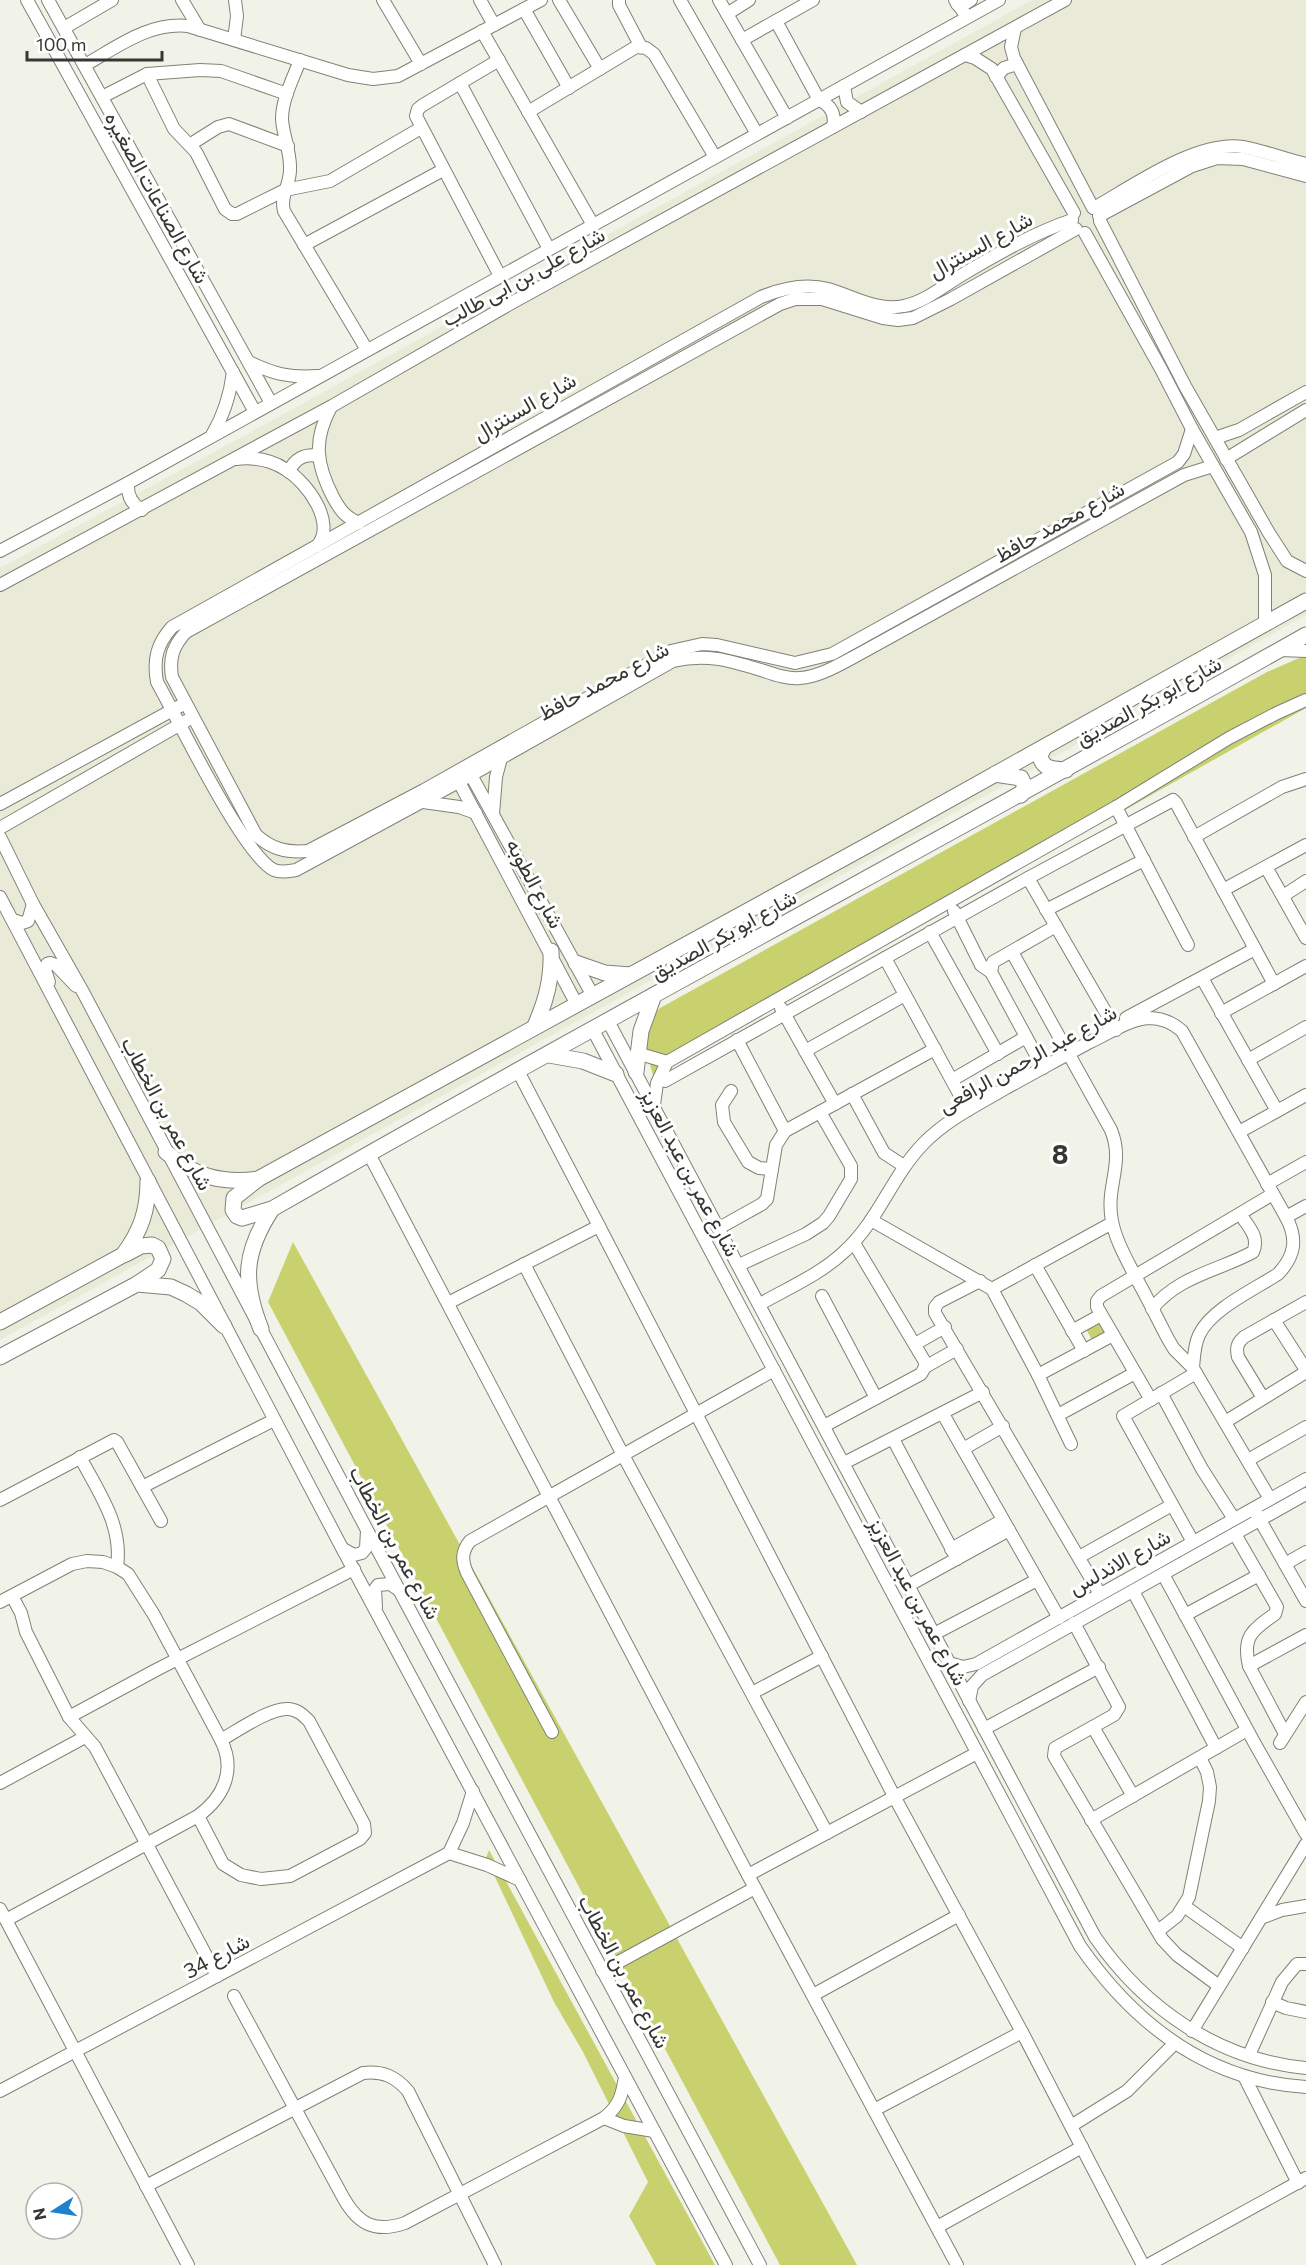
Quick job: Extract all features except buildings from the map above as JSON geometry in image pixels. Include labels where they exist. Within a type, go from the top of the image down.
[{"type":"main road","name":"شارع ابو بكر الصديق","points":[[1306,601],[258,1179],[234,1198],[233,1210],[242,1218],[272,1209],[1306,635]]},
{"type":"main road","points":[[1044,747],[1040,756],[1043,765],[1066,770]]},
{"type":"main road","points":[[995,774],[1021,778],[1025,786],[1021,795]]},
{"type":"main road","points":[[535,1026],[551,976],[550,951]]},
{"type":"main road","points":[[576,963],[605,973],[630,975]]},
{"type":"main road","points":[[634,1061],[654,995]]},
{"type":"main road","points":[[549,1055],[584,1061],[614,1070]]},
{"type":"main road","name":"شارع ابو بكر الصديق","points":[[166,1152],[179,1163],[209,1178],[242,1181],[258,1179]]},
{"type":"main road","points":[[123,1255],[144,1219],[148,1199],[148,1180]]},
{"type":"main road","points":[[261,1329],[251,1305],[247,1280],[258,1231],[272,1209]]},
{"type":"main road","points":[[0,1322],[141,1246],[152,1245],[161,1253],[163,1259],[158,1270],[137,1284],[0,1357]]},
{"type":"main road","points":[[137,1284],[171,1287],[186,1294],[201,1303],[224,1326]]},
{"type":"street","name":"شارع الصناعات الصغيره","points":[[27,0],[255,412]]},
{"type":"street","name":"شارع الصناعات الصغيره","points":[[48,0],[271,403]]},
{"type":"street","points":[[182,0],[200,30]]},
{"type":"street","points":[[234,40],[237,16],[235,0]]},
{"type":"street","points":[[383,0],[421,64]]},
{"type":"street","points":[[480,0],[499,60],[593,225]]},
{"type":"street","points":[[85,65],[155,28],[176,25],[200,30],[348,75],[373,79],[398,76],[541,0]]},
{"type":"street","points":[[560,0],[600,69]]},
{"type":"street","points":[[619,0],[619,5],[641,46]]},
{"type":"street","points":[[680,0],[757,134]]},
{"type":"street","points":[[719,0],[787,118]]},
{"type":"street","points":[[727,14],[749,0]]},
{"type":"street","points":[[742,40],[813,0]]},
{"type":"street","points":[[956,2],[963,5],[971,0]]},
{"type":"street","name":"شارع على بن ابى طالب","points":[[0,550],[128,483],[787,118],[968,17],[983,4],[999,0]]},
{"type":"street","name":"شارع على بن ابى طالب","points":[[0,585],[332,406],[515,301],[1065,0]]},
{"type":"street","points":[[64,28],[104,2]]},
{"type":"street","points":[[956,2],[968,17]]},
{"type":"street","points":[[524,9],[568,88]]},
{"type":"street","points":[[776,21],[819,100],[832,110],[833,127]]},
{"type":"street","points":[[1015,28],[1011,47],[1017,64],[1173,362],[1226,459],[1287,561],[1306,572]]},
{"type":"street","points":[[528,112],[641,46],[654,54],[715,157]]},
{"type":"street","points":[[964,55],[984,62],[996,77],[1251,532],[1263,568],[1267,603],[1265,624]]},
{"type":"street","points":[[300,60],[287,94],[282,120],[288,146],[290,171],[282,204],[367,350]]},
{"type":"street","points":[[499,60],[420,107],[416,117],[500,276]]},
{"type":"street","points":[[996,77],[1004,68],[1017,64]]},
{"type":"street","points":[[102,97],[147,74],[211,70],[287,94]]},
{"type":"street","points":[[147,74],[174,129],[178,135],[191,144],[228,212],[237,214],[285,190],[330,181],[421,128]]},
{"type":"street","points":[[460,83],[549,249]]},
{"type":"street","points":[[844,86],[847,102],[861,112]]},
{"type":"street","points":[[191,144],[218,127],[229,124],[288,146]]},
{"type":"street","points":[[1097,213],[1187,157],[1214,148],[1242,147],[1306,164]]},
{"type":"street","points":[[1132,193],[1192,166],[1216,158],[1243,159],[1306,176]]},
{"type":"street","points":[[304,245],[443,170]]},
{"type":"street","points":[[1077,224],[1081,206],[1097,213]]},
{"type":"street","points":[[1077,224],[1094,231],[1097,213]]},
{"type":"street","name":"شارع السنترال","points":[[269,580],[314,548],[564,405],[761,297],[782,289],[804,286],[826,289],[877,306],[904,306],[922,299],[1038,234],[1077,224]]},
{"type":"street","name":"شارع السنترال","points":[[215,788],[157,682],[154,667],[156,652],[162,638],[172,627],[234,599],[780,304],[795,299],[822,298],[883,318],[898,320],[914,318],[1047,244],[1077,224]]},
{"type":"street","points":[[1038,234],[1047,244]]},
{"type":"street","points":[[943,286],[951,299]]},
{"type":"street","points":[[713,323],[711,328],[719,337]]},
{"type":"street","points":[[673,346],[679,351],[680,358]]},
{"type":"street","points":[[249,362],[272,373],[297,377],[322,375]]},
{"type":"street","points":[[1161,369],[1173,362]]},
{"type":"street","points":[[211,437],[223,417],[230,395],[232,372]]},
{"type":"street","points":[[1215,438],[1239,430],[1306,392]]},
{"type":"street","points":[[332,406],[322,427],[319,456],[322,473],[346,517],[358,524]]},
{"type":"street","points":[[1226,459],[1306,410]]},
{"type":"street","name":"شارع محمد حافظ","points":[[215,788],[247,842],[262,860],[274,870],[283,872],[296,870],[673,662],[691,657],[708,657],[782,676],[800,678],[815,675],[852,658],[1178,462],[1187,447],[1192,429]]},
{"type":"street","points":[[289,472],[300,457],[319,456]]},
{"type":"street","points":[[232,459],[261,460],[289,472],[305,487],[322,516],[325,532],[323,539],[314,548]]},
{"type":"street","name":"شارع محمد حافظ","points":[[228,781],[256,835],[267,844],[287,851],[308,851],[491,753],[671,651],[694,645],[717,645],[786,662],[814,660],[849,646],[1184,475],[1213,466]]},
{"type":"street","points":[[128,483],[128,496],[131,502],[142,510]]},
{"type":"street","points":[[1232,499],[1245,492]]},
{"type":"street","points":[[322,516],[332,515],[339,507]]},
{"type":"street","name":"شارع السنترال","points":[[228,781],[172,677],[170,665],[177,641],[186,632],[234,599]]},
{"type":"street","points":[[1279,650],[1306,651]]},
{"type":"street","points":[[614,1070],[621,1060],[668,1062],[1116,807],[1236,734],[1277,712],[1306,700]]},
{"type":"street","points":[[0,804],[186,703]]},
{"type":"street","points":[[0,828],[194,717]]},
{"type":"street","points":[[98,751],[106,767]]},
{"type":"street","points":[[493,815],[496,777],[501,758]]},
{"type":"street","name":"شارع الطوبه","points":[[471,775],[592,994]]},
{"type":"street","points":[[1194,837],[1282,787],[1305,779],[1306,793]]},
{"type":"street","points":[[215,788],[228,781]]},
{"type":"street","name":"شارع الطوبه","points":[[459,782],[576,1003]]},
{"type":"street","points":[[665,1081],[957,917],[1173,800],[1274,984]]},
{"type":"street","points":[[422,802],[440,803],[476,813]]},
{"type":"street","points":[[1116,807],[1188,945]]},
{"type":"street","name":"شارع عمر بن الخطاب","points":[[0,837],[33,904],[83,992],[367,1530],[760,2265]]},
{"type":"street","points":[[1223,890],[1306,845]]},
{"type":"street","points":[[1046,910],[1144,860]]},
{"type":"street","points":[[1266,867],[1283,896],[1302,920],[1306,938]]},
{"type":"street","points":[[1028,878],[1114,1027],[1255,949]]},
{"type":"street","points":[[1283,896],[1306,881]]},
{"type":"street","points":[[0,897],[224,1326],[726,2265]]},
{"type":"street","points":[[949,901],[981,965],[991,972],[1043,1068]]},
{"type":"street","points":[[13,920],[22,923],[28,921],[33,904]]},
{"type":"street","points":[[991,972],[993,962],[1056,926]]},
{"type":"street","points":[[930,933],[998,1054]]},
{"type":"street","points":[[1012,952],[1116,1142],[1116,1168],[1110,1194],[1112,1223],[1121,1251],[1174,1349],[1194,1370],[1270,1499]]},
{"type":"street","points":[[885,958],[968,1110]]},
{"type":"street","points":[[561,972],[576,963]]},
{"type":"street","points":[[57,1007],[45,970],[47,964],[56,965],[66,978],[83,992]]},
{"type":"street","points":[[1221,1012],[1306,966]]},
{"type":"street","points":[[1202,978],[1277,1111]]},
{"type":"street","points":[[805,1051],[905,995]]},
{"type":"street","points":[[776,1000],[835,1104]]},
{"type":"street","name":"شارع عبد الرحمن الرافعى","points":[[760,1304],[823,1269],[854,1243],[904,1166],[923,1144],[944,1126],[1114,1027],[1149,1018],[1169,1022],[1182,1031],[1286,1217],[1294,1239],[1293,1252],[1287,1264],[1278,1274],[1223,1309],[1210,1320],[1200,1334],[1194,1350],[1194,1370]]},
{"type":"street","name":"شارع عمر بن عبد العزيز","points":[[608,1021],[634,1061],[654,1105],[1095,1937],[1121,1972],[1153,2003],[1192,2031],[1249,2055],[1306,2068]]},
{"type":"street","points":[[1248,1060],[1306,1028]]},
{"type":"street","name":"شارع عمر بن عبد العزيز","points":[[593,1030],[1080,1946],[1107,1983],[1139,2016],[1174,2044],[1203,2060],[1244,2076],[1306,2087]]},
{"type":"street","points":[[952,1080],[1026,1037]]},
{"type":"street","points":[[737,1040],[785,1131]]},
{"type":"street","points":[[719,1228],[767,1199],[776,1145],[785,1131],[935,1048]]},
{"type":"street","points":[[668,1062],[677,1074]]},
{"type":"street","points":[[654,1105],[657,1083],[668,1062]]},
{"type":"street","points":[[518,1071],[895,1798],[1146,2265],[1302,2180],[1244,2076]]},
{"type":"street","points":[[731,1091],[722,1105],[724,1122],[748,1162],[759,1168],[772,1169]]},
{"type":"street","points":[[852,1094],[884,1153],[904,1166]]},
{"type":"street","points":[[1239,1132],[1306,1095]]},
{"type":"street","points":[[739,1265],[815,1229],[830,1216],[851,1179],[851,1166],[820,1112]]},
{"type":"street","points":[[369,1154],[748,1875],[957,2265]]},
{"type":"street","points":[[1234,1519],[1156,1396],[1135,1373],[1101,1315],[1097,1301],[1101,1296],[1240,1214],[1306,1162]]},
{"type":"street","points":[[689,1210],[705,1201]]},
{"type":"street","points":[[1286,1217],[1306,1206]]},
{"type":"street","points":[[1152,1309],[1167,1293],[1185,1281],[1253,1252],[1257,1245],[1256,1237],[1240,1214]]},
{"type":"street","points":[[871,1220],[992,1289],[1038,1375],[1071,1444]]},
{"type":"street","points":[[992,1289],[1112,1223]]},
{"type":"street","points":[[448,1304],[599,1226]]},
{"type":"street","points":[[854,1243],[915,1344],[925,1362],[925,1367]]},
{"type":"street","points":[[524,1264],[623,1455],[827,1833]]},
{"type":"street","points":[[1035,1265],[1084,1351]]},
{"type":"street","points":[[980,1281],[938,1303],[935,1312],[1100,1594]]},
{"type":"street","points":[[822,1296],[876,1398]]},
{"type":"street","points":[[1263,1398],[1238,1357],[1236,1350],[1238,1342],[1244,1336],[1306,1302]]},
{"type":"street","points":[[1072,1331],[1101,1315]]},
{"type":"street","points":[[1225,1422],[1306,1371],[1302,1358],[1274,1320]]},
{"type":"street","points":[[915,1344],[945,1327]]},
{"type":"street","points":[[1038,1375],[1113,1335]]},
{"type":"street","points":[[824,1426],[921,1374],[925,1367],[957,1349]]},
{"type":"street","points":[[552,1732],[467,1574],[462,1554],[464,1548],[470,1541],[774,1370]]},
{"type":"street","points":[[1193,1542],[1124,1416],[1194,1370]]},
{"type":"street","points":[[1058,1415],[1135,1373]]},
{"type":"street","points":[[844,1463],[983,1392]]},
{"type":"street","points":[[943,1414],[1059,1618]]},
{"type":"street","points":[[142,1487],[274,1420]]},
{"type":"street","points":[[963,1449],[1003,1426]]},
{"type":"street","points":[[1248,1460],[1306,1427]]},
{"type":"street","points":[[893,1439],[954,1554]]},
{"type":"street","points":[[0,1500],[114,1440],[161,1521]]},
{"type":"street","points":[[80,1457],[115,1526],[119,1553],[117,1567]]},
{"type":"street","name":"شارع الاندلس","points":[[979,1670],[1100,1594],[1306,1479]]},
{"type":"street","name":"شارع الاندلس","points":[[979,1670],[1074,1623],[1306,1494]]},
{"type":"street","points":[[1079,1557],[1172,1505]]},
{"type":"street","points":[[1253,1508],[1306,1600]]},
{"type":"street","points":[[859,1528],[873,1520]]},
{"type":"street","points":[[909,1586],[954,1554],[1006,1525]]},
{"type":"street","points":[[1217,1528],[1230,1537],[1259,1575],[1277,1611],[1254,1629],[1248,1638],[1247,1657],[1282,1738],[1306,1702]]},
{"type":"street","points":[[342,1548],[354,1555],[362,1553],[366,1548],[367,1530]]},
{"type":"street","points":[[1285,1564],[1306,1552]]},
{"type":"street","points":[[0,1602],[72,1564],[87,1560],[103,1562],[128,1574],[154,1615],[227,1752],[226,1778],[216,1800],[198,1816],[6,1920]]},
{"type":"street","points":[[69,1717],[354,1569]]},
{"type":"street","points":[[1163,1574],[1306,1834]]},
{"type":"street","points":[[1185,1615],[1259,1575]]},
{"type":"street","points":[[934,1634],[1037,1580]]},
{"type":"street","points":[[377,1612],[376,1587],[381,1584],[390,1584],[399,1590]]},
{"type":"street","points":[[1133,1591],[1216,1748]]},
{"type":"street","points":[[12,1596],[21,1613],[26,1632],[69,1717],[95,1747],[217,1976]]},
{"type":"street","points":[[1074,1623],[1119,1707],[1114,1715],[1053,1751],[1169,1947],[1219,1986]]},
{"type":"street","points":[[1249,1666],[1306,1635]]},
{"type":"street","points":[[752,1693],[822,1656]]},
{"type":"street","points":[[949,1663],[979,1670],[969,1701]]},
{"type":"street","points":[[984,1729],[1099,1668]]},
{"type":"street","points":[[198,1816],[223,1864],[241,1875],[261,1880],[290,1876],[360,1839],[365,1833],[364,1824],[309,1721],[300,1712],[288,1709],[275,1711],[221,1740]]},
{"type":"street","points":[[1092,1727],[1133,1796]]},
{"type":"street","points":[[1092,1820],[1247,1730]]},
{"type":"street","points":[[0,1783],[85,1737]]},
{"type":"street","points":[[748,1875],[976,1753]]},
{"type":"street","points":[[1158,1931],[1177,1916],[1192,1887],[1209,1801],[1208,1780],[1200,1758]]},
{"type":"street","points":[[473,1791],[450,1853],[487,1865],[520,1880]]},
{"type":"street","points":[[1192,2031],[1306,1844]]},
{"type":"street","name":"شارع 34","points":[[0,2091],[450,1853]]},
{"type":"street","points":[[602,1971],[755,1888]]},
{"type":"street","points":[[1058,1907],[1074,1898]]},
{"type":"street","points":[[1184,1906],[1242,1948]]},
{"type":"street","points":[[1261,1918],[1282,1910],[1306,1906]]},
{"type":"street","points":[[0,1909],[186,2264]]},
{"type":"street","points":[[813,1995],[959,1915]]},
{"type":"street","points":[[1249,2055],[1272,2002],[1289,1972],[1297,1964],[1306,1964]]},
{"type":"street","points":[[234,1996],[351,2212],[360,2220],[382,2228],[394,2227],[461,2194],[604,2118],[621,2099],[625,2077]]},
{"type":"street","points":[[1272,2002],[1286,2008],[1306,2012]]},
{"type":"street","points":[[874,2110],[1022,2032]]},
{"type":"street","points":[[1071,2126],[1127,2091],[1174,2044]]},
{"type":"street","points":[[146,2186],[363,2073],[389,2074],[400,2081],[408,2091],[495,2265]]},
{"type":"street","points":[[604,2118],[624,2126],[654,2131]]},
{"type":"street","points":[[937,2227],[1082,2147]]},
{"type":"shaded area","points":[[1032,0],[1306,0],[1306,615],[1010,782],[0,1340],[0,568],[271,421]]},
{"type":"green space","points":[[1306,655],[1306,708],[653,1075],[646,1048],[646,1032],[653,1016],[660,1008],[1267,672]]},
{"type":"green space","points":[[293,1242],[857,2265],[780,2265],[268,1302]]},
{"type":"green space","points":[[1098,1320],[1106,1335],[1093,1342],[1085,1327]]},
{"type":"green space","points":[[489,1850],[715,2265],[656,2265],[629,2216],[648,2182],[583,2052],[554,2002],[486,1858]]},
{"type":"district","name":"8","points":[[1060,1153]]}]
